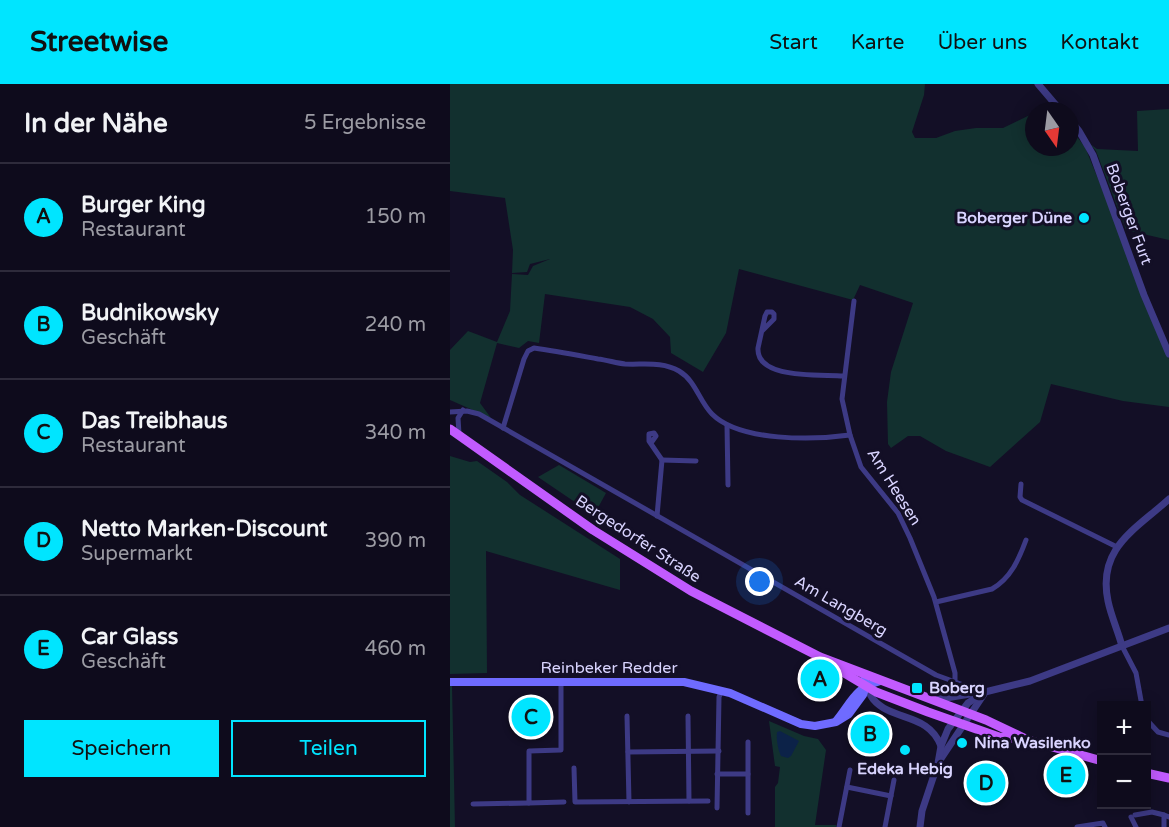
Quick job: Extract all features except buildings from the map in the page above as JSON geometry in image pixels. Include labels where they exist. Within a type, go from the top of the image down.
[{"type":"main road","name":"Bergedorfer Straße","points":[[450,429],[593,530],[658,571],[691,591],[820,657],[866,686],[909,706],[999,737],[1028,740]]},
{"type":"main road","name":"Bergedorfer Straße","points":[[820,657],[986,720],[1028,740],[1097,760]]},
{"type":"main road","points":[[864,674],[866,686]]},
{"type":"main road","name":"Reinbeker Redder","points":[[450,682],[676,681],[722,690],[806,725],[832,723],[837,720],[857,692],[880,681]]},
{"type":"main road","points":[[1151,774],[1169,778]]},
{"type":"street","points":[[1038,84],[1053,102]]},
{"type":"street","name":"Boberger Furt","points":[[1079,131],[1093,155],[1144,294],[1169,354]]},
{"type":"street","name":"Am Heesen","points":[[854,301],[843,376],[842,399],[850,435],[861,467],[901,519],[936,602],[955,673],[955,682]]},
{"type":"street","points":[[762,331],[758,355],[762,363],[767,366],[810,375],[843,376]]},
{"type":"street","points":[[503,428],[524,359],[528,351],[534,348],[623,364],[662,364],[679,371],[696,387],[711,414],[728,425],[771,436],[795,438],[850,435]]},
{"type":"street","points":[[450,412],[463,410]]},
{"type":"street","points":[[462,437],[457,422],[463,410]]},
{"type":"street","name":"Am Langberg","points":[[463,410],[479,414],[916,664],[955,682],[985,692]]},
{"type":"street","points":[[728,425],[728,485]]},
{"type":"street","points":[[651,443],[662,459],[657,516]]},
{"type":"street","points":[[662,459],[696,461]]},
{"type":"street","points":[[1021,484],[1022,500],[1117,547]]},
{"type":"street","points":[[1141,701],[1136,673],[1122,646],[1108,602],[1106,589],[1108,565],[1117,547],[1169,499]]},
{"type":"street","points":[[936,602],[992,589],[1000,584],[1009,576],[1026,540]]},
{"type":"street","points":[[932,701],[1030,681],[1169,628]]},
{"type":"street","points":[[529,803],[529,751],[561,750],[561,681]]},
{"type":"street","points":[[866,686],[872,698],[884,707],[925,725],[941,746]]},
{"type":"street","points":[[717,808],[719,697],[722,690]]},
{"type":"street","points":[[938,763],[959,723],[985,692]]},
{"type":"street","points":[[966,713],[968,704],[985,692]]},
{"type":"street","points":[[979,701],[986,720]]},
{"type":"street","points":[[627,716],[629,802]]},
{"type":"street","points":[[688,717],[689,801]]},
{"type":"street","points":[[920,827],[922,811],[938,763],[941,746],[948,729],[959,723]]},
{"type":"street","points":[[1151,724],[1158,732],[1169,735]]},
{"type":"street","points":[[748,742],[748,813]]},
{"type":"street","points":[[628,752],[719,751]]},
{"type":"street","points":[[574,768],[575,802],[708,801]]},
{"type":"street","points":[[839,827],[850,770]]},
{"type":"street","points":[[717,774],[748,774]]},
{"type":"street","points":[[885,827],[894,780]]},
{"type":"street","points":[[847,787],[891,796]]},
{"type":"street","points":[[473,804],[564,802]]},
{"type":"street","points":[[1136,827],[1133,816],[1152,812],[1167,816],[1164,827]]},
{"type":"street","points":[[1077,827],[1103,823],[1105,827]]},
{"type":"green space","points":[[450,84],[925,84],[924,95],[912,132],[915,138],[936,138],[955,131],[976,128],[1003,128],[1025,117],[1025,156],[1079,156],[1079,139],[1085,147],[1114,218],[1141,295],[1169,359],[1169,407],[1123,401],[1051,384],[1040,422],[990,467],[946,451],[920,436],[908,436],[891,448],[888,444],[887,402],[891,372],[913,303],[860,285],[853,300],[739,269],[726,333],[703,372],[671,353],[670,337],[653,319],[630,307],[545,294],[539,343],[528,341],[519,348],[497,343],[480,403],[491,418],[450,400],[450,350],[468,331],[497,342],[510,311],[512,274],[528,275],[533,266],[550,259],[530,264],[527,272],[512,273],[513,250],[505,198],[450,191]]},
{"type":"green space","points":[[1169,109],[1169,240],[1126,230],[1096,151],[1090,144],[1097,149],[1138,151],[1137,111]]},
{"type":"green space","points":[[450,456],[470,462],[477,461],[507,482],[520,495],[620,559],[620,590],[486,551],[487,673],[450,674]]},
{"type":"green space","points":[[559,465],[606,493],[594,515],[538,477]]},
{"type":"green space","points":[[450,686],[452,686],[455,827],[450,827]]},
{"type":"green space","points":[[769,721],[804,736],[818,739],[826,750],[815,825],[836,825],[836,827],[775,827],[775,787],[778,783],[780,767],[775,766]]},
{"type":"water","points":[[780,731],[799,741],[788,758],[781,756],[779,751],[777,732]]},
{"type":"place","name":"Boberger Düne","points":[[1084,218]]},
{"type":"place","name":"Burger King","points":[[820,679]]},
{"type":"place","name":"Boberg","points":[[917,688]]},
{"type":"place","name":"Das Treibhaus","points":[[531,717]]},
{"type":"place","name":"Budnikowsky","points":[[870,734]]},
{"type":"place","name":"Nina Wasilenko","points":[[962,743]]},
{"type":"place","name":"Edeka Hebig","points":[[905,750]]},
{"type":"place","name":"Car Glass","points":[[1066,775]]},
{"type":"place","name":"Netto Marken-Discount","points":[[986,783]]}]
